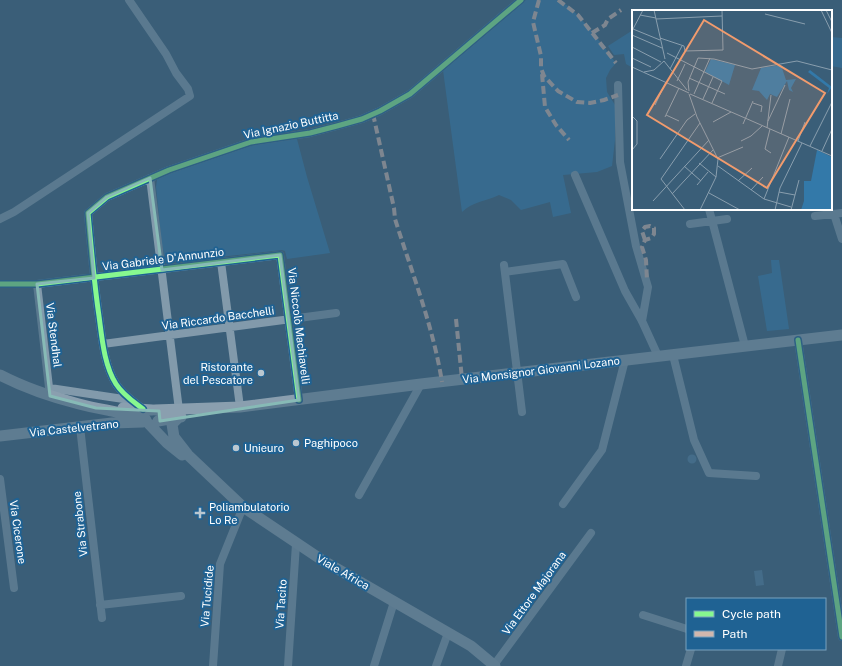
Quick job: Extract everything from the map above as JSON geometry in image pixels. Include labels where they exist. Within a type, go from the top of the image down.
[{"type":"main road","name":"Via Monsignor Giovanni Lozano","points":[[152,417],[842,335]]},
{"type":"main road","points":[[0,375],[13,382],[50,392],[96,408],[115,407],[152,417],[172,441],[199,466]]},
{"type":"main road","points":[[178,414],[172,424],[172,433],[188,455]]},
{"type":"main road","points":[[152,417],[167,442],[186,458],[199,466]]},
{"type":"main road","name":"Via Castelvetrano","points":[[0,436],[130,422],[152,417]]},
{"type":"main road","name":"Viale Africa","points":[[199,466],[243,507],[296,544],[471,646],[495,665]]},
{"type":"street","points":[[0,219],[14,212],[190,96],[188,89],[166,54],[129,0]]},
{"type":"street","name":"Via Ignazio Buttitta","points":[[94,278],[88,212],[107,197],[169,170],[251,142],[323,130],[362,119],[380,111],[410,94],[521,0]]},
{"type":"street","points":[[618,85],[620,162],[636,246],[648,287],[642,321]]},
{"type":"street","points":[[576,174],[625,291],[642,321],[658,356]]},
{"type":"street","points":[[150,178],[178,414]]},
{"type":"street","points":[[708,210],[744,346]]},
{"type":"street","points":[[815,216],[838,214],[842,239]]},
{"type":"street","points":[[690,224],[727,219]]},
{"type":"street","name":"Via Gabriele D'Annunzio","points":[[0,284],[37,284],[280,255]]},
{"type":"street","name":"Via Niccolò Machiavelli","points":[[280,255],[299,400]]},
{"type":"street","points":[[221,262],[240,407]]},
{"type":"street","points":[[522,412],[505,269],[563,264],[576,297]]},
{"type":"street","points":[[94,278],[103,344],[109,367],[116,384],[130,400],[152,417]]},
{"type":"street","name":"Via Stendhal","points":[[37,284],[50,392]]},
{"type":"street","name":"Via Riccardo Bacchelli","points":[[103,344],[336,313]]},
{"type":"street","points":[[798,340],[842,637]]},
{"type":"street","points":[[673,354],[694,440],[709,473],[756,476]]},
{"type":"street","points":[[563,504],[602,450],[626,360]]},
{"type":"street","points":[[359,495],[421,384]]},
{"type":"street","points":[[50,392],[130,400]]},
{"type":"street","name":"Via Strabone","points":[[80,427],[102,618]]},
{"type":"street","name":"Via Cicerone","points":[[0,479],[14,588]]},
{"type":"street","name":"Via Tucidide","points":[[213,666],[220,564],[243,507]]},
{"type":"street","name":"Via Ettore Majorana","points":[[495,665],[591,533]]},
{"type":"street","name":"Via Tacito","points":[[288,666],[296,544]]},
{"type":"street","points":[[100,605],[181,596]]},
{"type":"street","points":[[374,666],[394,602]]},
{"type":"street","points":[[643,615],[686,629]]},
{"type":"street","points":[[436,666],[448,633]]},
{"type":"street","points":[[686,666],[691,650]]},
{"type":"street","points":[[778,666],[782,650]]},
{"type":"highlighted area","points":[[150,178],[162,270],[280,255],[299,400],[160,421],[159,411],[96,408],[50,396],[37,284],[94,278],[88,213],[107,197]]},
{"type":"shaded area","points":[[526,0],[557,0],[564,3],[589,28],[616,63],[606,78],[607,92],[615,105],[615,140],[612,166],[597,172],[563,175],[571,213],[553,217],[550,202],[521,210],[511,200],[499,195],[470,206],[462,212],[443,70]]},
{"type":"shaded area","points":[[632,31],[632,67],[626,64],[624,54],[614,55],[608,46]]},
{"type":"shaded area","points":[[832,37],[842,38],[842,68],[832,66]]},
{"type":"shaded area","points":[[297,139],[330,253],[287,259],[285,251],[282,250],[166,263],[162,245],[156,187],[157,180],[162,175],[241,149],[260,144]]},
{"type":"shaded area","points":[[771,260],[779,260],[789,329],[767,331],[758,276],[772,273]]},
{"type":"shaded area","points":[[690,455],[694,455],[696,459],[694,463],[690,463],[688,461],[688,457]]},
{"type":"shaded area","points":[[762,570],[764,585],[756,586],[754,571]]},
{"type":"marked path","points":[[539,0],[533,22],[541,56],[541,68],[544,76],[558,91],[577,102],[590,103],[618,95]]},
{"type":"marked path","points":[[558,0],[578,15],[616,63]]},
{"type":"marked path","points":[[592,33],[605,25],[608,19],[621,10]]},
{"type":"marked path","points":[[542,74],[545,107],[556,125],[569,140]]},
{"type":"marked path","points":[[373,114],[394,208],[395,219],[428,320],[442,382]]},
{"type":"marked path","points":[[645,240],[642,231],[645,227],[650,226],[654,228],[654,234],[651,238],[645,240],[642,247],[646,260],[647,280]]},
{"type":"marked path","points":[[456,319],[462,379]]},
{"type":"cycle path","points":[[143,409],[122,392],[112,377],[106,360],[96,290],[88,213],[107,197],[169,170],[251,142],[310,133],[362,119],[380,111],[410,94],[521,0]]},
{"type":"cycle path","points":[[0,284],[37,284],[280,255],[299,400]]},
{"type":"cycle path","points":[[798,340],[842,637]]},
{"type":"place","name":"Ristorante del Pescatore","points":[[261,373]]},
{"type":"place","name":"Paghipoco","points":[[296,443]]},
{"type":"place","name":"Unieuro","points":[[236,448]]},
{"type":"place","name":"Poliambulatorio Lo Re","points":[[200,513]]}]
